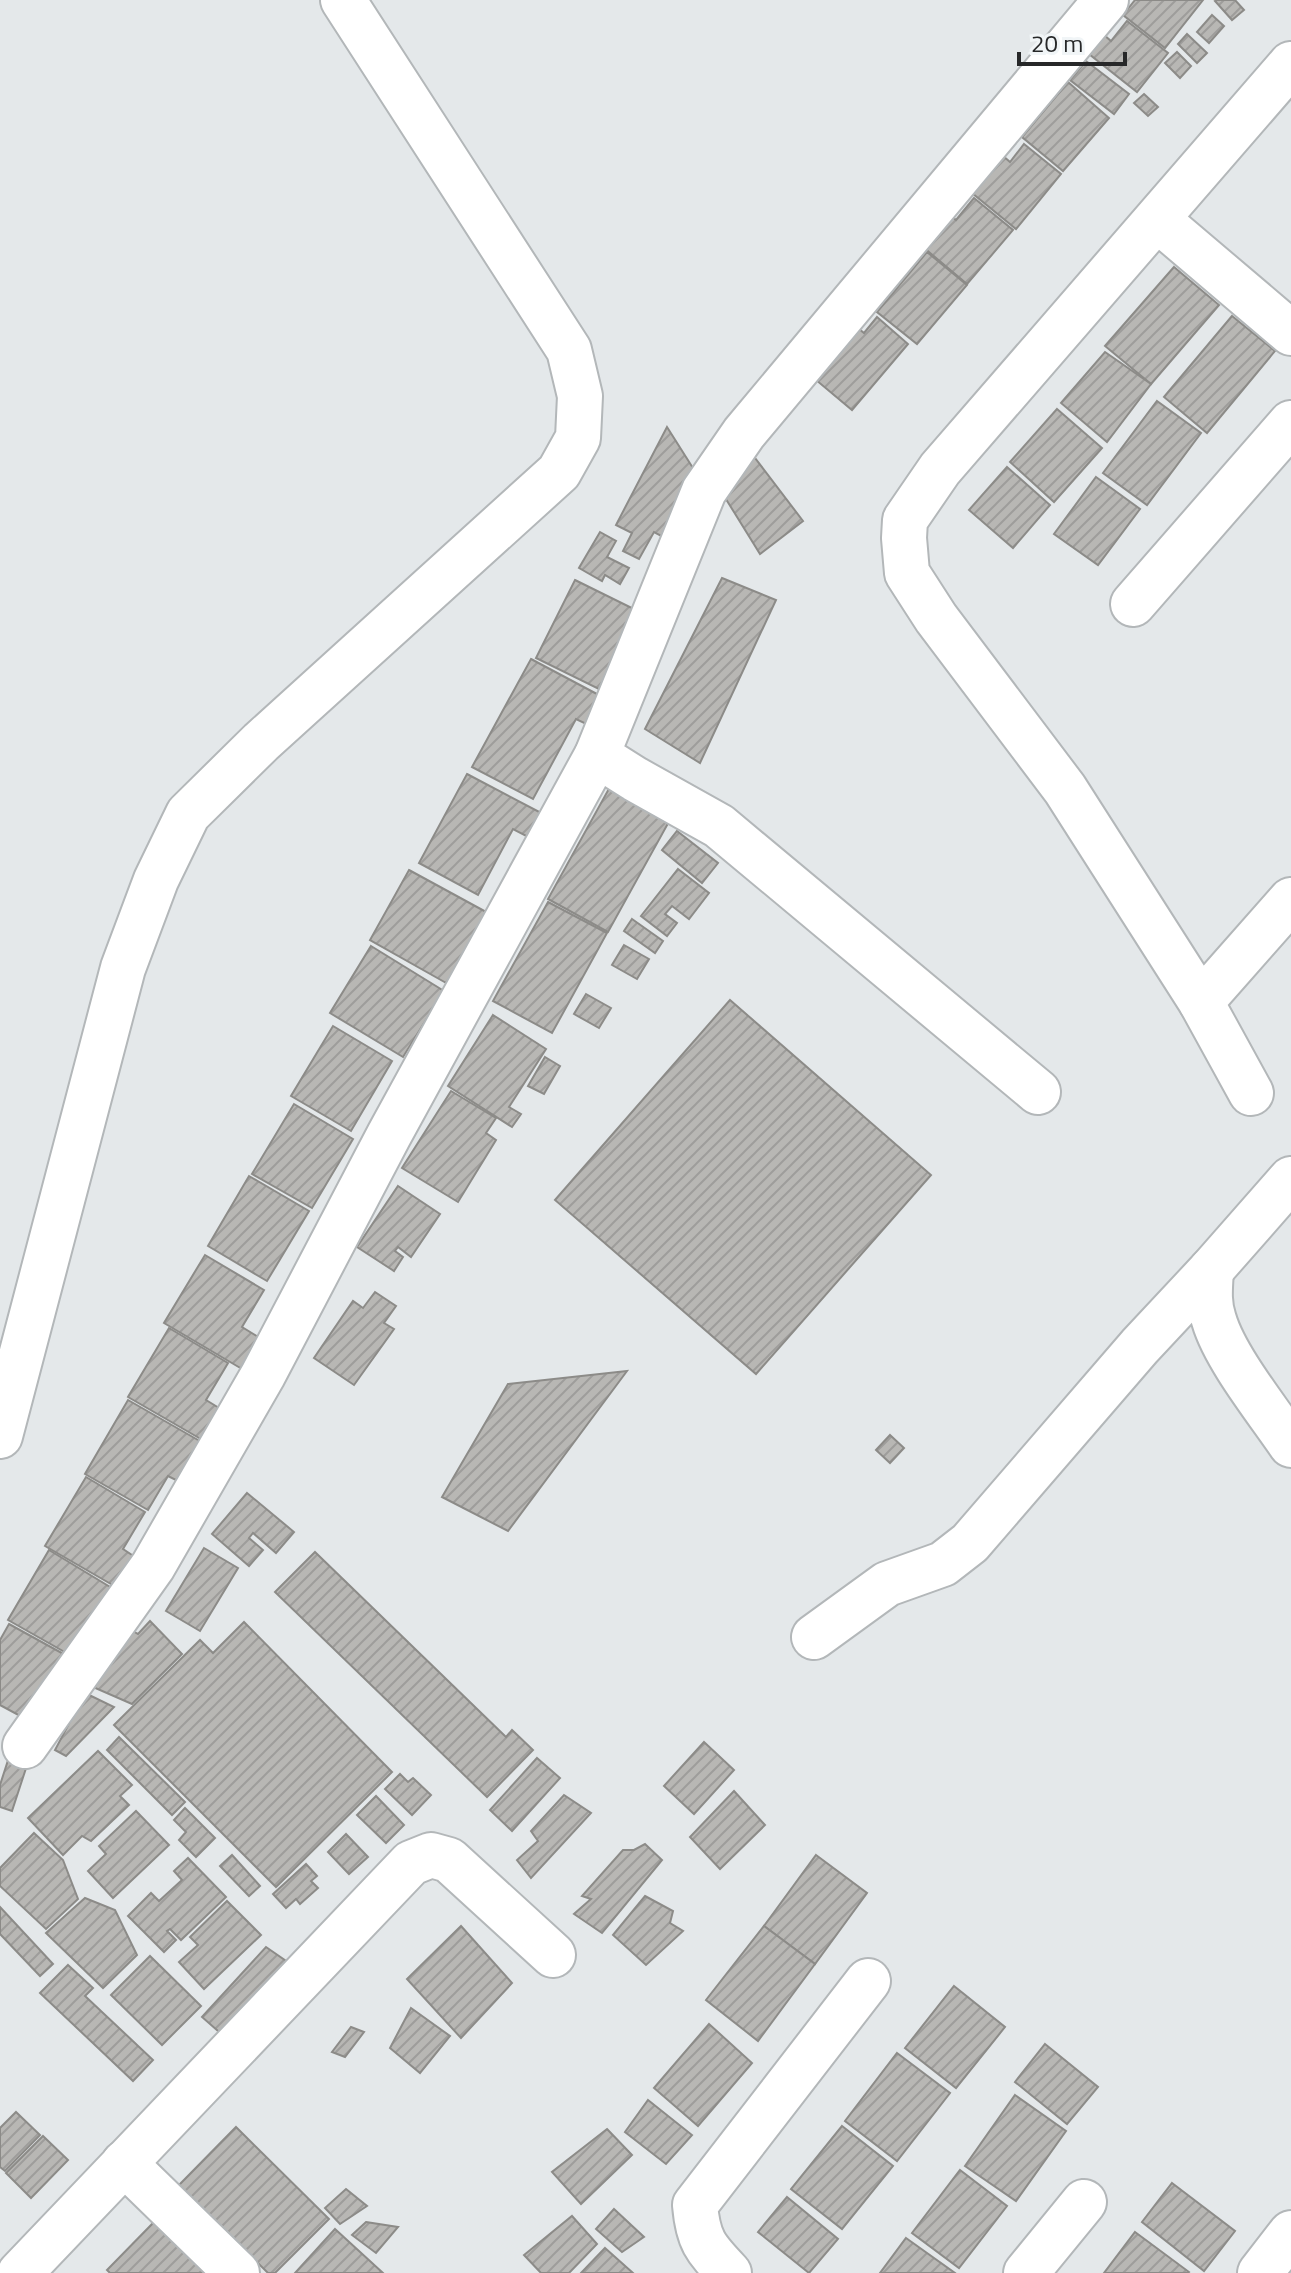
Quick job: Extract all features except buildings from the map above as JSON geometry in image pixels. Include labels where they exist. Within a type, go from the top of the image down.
[{"type":"street","points":[[0,1436],[123,968],[156,880],[188,814],[261,742],[559,472],[578,438],[580,396],[569,350],[343,0]]},
{"type":"street","points":[[25,1746],[161,1552],[263,1375],[389,1135],[597,755],[704,491],[744,433],[1106,0]]},
{"type":"street","points":[[1251,1093],[1201,1002],[1065,789],[936,618],[907,573],[904,538],[905,520],[940,469],[1291,64]]},
{"type":"street","points":[[1158,220],[1291,333]]},
{"type":"street","points":[[1133,604],[1291,423]]},
{"type":"street","points":[[597,755],[719,826],[1038,1092]]},
{"type":"street","points":[[1201,1002],[1291,900]]},
{"type":"street","points":[[814,1637],[887,1584],[943,1564],[970,1543],[1140,1346],[1291,1179]]},
{"type":"street","points":[[1211,1270],[1209,1300],[1214,1322],[1247,1381],[1291,1445]]},
{"type":"street","points":[[20,2273],[411,1863],[431,1855],[449,1860],[553,1955]]},
{"type":"street","points":[[729,2273],[706,2250],[697,2228],[695,2205],[868,1981]]},
{"type":"street","points":[[124,2163],[237,2273]]},
{"type":"street","points":[[1026,2273],[1084,2202]]},
{"type":"street","points":[[1260,2273],[1291,2233]]}]
